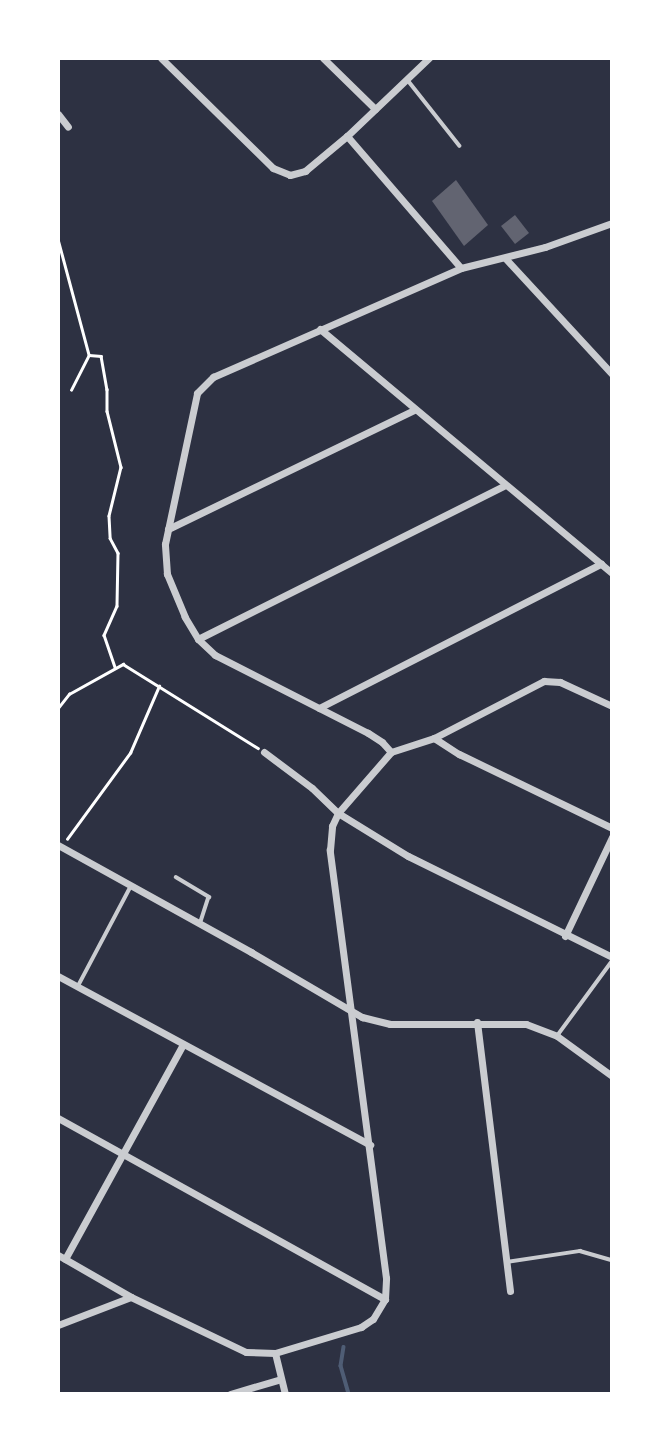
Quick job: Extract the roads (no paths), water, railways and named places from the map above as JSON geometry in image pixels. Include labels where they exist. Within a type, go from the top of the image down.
[{"type":"street","points":[[161,58],[274,168],[282,173],[297,174],[305,171],[347,136],[429,58]]},
{"type":"street","points":[[323,58],[375,109]]},
{"type":"street","points":[[58,114],[68,127]]},
{"type":"street","points":[[347,136],[461,268]]},
{"type":"street","points":[[391,752],[382,741],[368,733],[215,655],[198,639],[167,574],[167,529],[194,401],[202,386],[214,377],[461,268],[505,258],[612,223]]},
{"type":"street","points":[[505,258],[612,374]]},
{"type":"street","points":[[320,329],[612,573]]},
{"type":"street","points":[[167,529],[414,410]]},
{"type":"street","points":[[198,639],[505,485]]},
{"type":"street","points":[[319,709],[601,564]]},
{"type":"street","points":[[183,1044],[123,1155],[61,1257],[131,1297],[235,1348],[257,1354],[275,1353],[361,1327],[373,1319],[385,1298],[385,1262],[330,850],[332,826],[338,813],[391,752],[434,738],[544,681],[561,682],[612,706]]},
{"type":"street","points":[[434,738],[459,754],[612,828]]},
{"type":"street","points":[[264,752],[312,788],[338,813],[438,873],[612,959]]},
{"type":"street","points":[[565,936],[612,837]]},
{"type":"street","points":[[59,846],[362,1017],[390,1024],[526,1024],[557,1036],[612,1076]]},
{"type":"street","points":[[58,976],[369,1145]]},
{"type":"street","points":[[477,1023],[510,1292]]},
{"type":"street","points":[[58,1118],[385,1298]]},
{"type":"street","points":[[58,1325],[131,1297]]},
{"type":"street","points":[[275,1353],[285,1394]]},
{"type":"street","points":[[230,1394],[282,1378]]},
{"type":"lane","points":[[407,79],[460,146]]},
{"type":"lane","points":[[176,877],[209,897],[200,924]]},
{"type":"lane","points":[[77,986],[131,886]]},
{"type":"lane","points":[[557,1036],[612,959]]},
{"type":"lane","points":[[507,1262],[580,1251],[612,1260]]},
{"type":"waterway","points":[[344,1347],[341,1366],[349,1394]]}]
